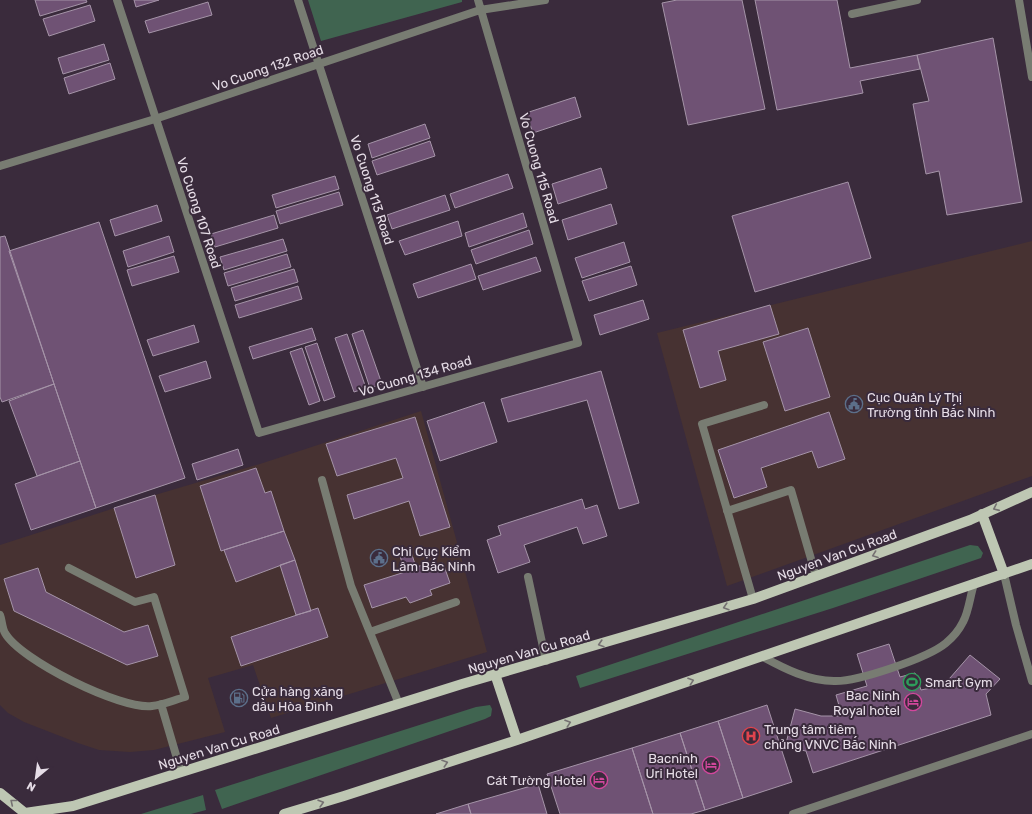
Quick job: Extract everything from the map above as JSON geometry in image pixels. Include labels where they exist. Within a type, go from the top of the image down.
[{"type":"main road","name":"Nguyen Van Cu Road","points":[[25,814],[73,806],[495,674],[546,661],[753,599],[982,514],[1032,492]]},
{"type":"main road","points":[[982,514],[1004,574]]},
{"type":"main road","points":[[284,814],[516,740],[1032,564]]},
{"type":"main road","points":[[495,674],[516,740]]},
{"type":"main road","points":[[0,793],[25,814]]},
{"type":"street","name":"Vo Cuong 107 Road","points":[[117,0],[259,433]]},
{"type":"street","name":"Vo Cuong 113 Road","points":[[298,0],[423,387]]},
{"type":"street","name":"Vo Cuong 115 Road","points":[[478,0],[578,343]]},
{"type":"street","name":"Vo Cuong 132 Road","points":[[0,166],[155,119],[480,10],[545,0]]},
{"type":"street","points":[[852,14],[917,0]]},
{"type":"street","points":[[1019,0],[1032,78]]},
{"type":"street","name":"Vo Cuong 134 Road","points":[[259,433],[578,343]]},
{"type":"street","points":[[753,599],[702,424],[764,405]]},
{"type":"street","points":[[322,480],[351,586],[399,704]]},
{"type":"street","points":[[727,511],[791,490],[816,576]]},
{"type":"street","points":[[0,615],[5,633],[17,645],[43,664],[81,686],[119,701],[151,706],[185,697],[154,597],[135,602],[69,568]]},
{"type":"street","points":[[1004,574],[1016,625],[1032,681]]},
{"type":"street","points":[[528,577],[546,661]]},
{"type":"street","points":[[763,656],[783,668],[806,677],[826,680],[853,680],[880,671],[930,653],[945,643],[963,622],[974,584]]},
{"type":"street","points":[[370,632],[456,602]]},
{"type":"street","points":[[161,704],[181,772]]},
{"type":"street","points":[[793,814],[1032,734]]},
{"type":"shaded area","name":"Cục Quản Lý Thị Trường tỉnh Bắc Ninh","points":[[1032,241],[1032,476],[727,586],[657,333]]},
{"type":"shaded area","points":[[421,411],[487,652],[271,718],[253,665],[208,678],[225,732],[154,750],[130,752],[99,750],[24,722],[8,713],[0,705],[0,545],[155,495],[263,463]]},
{"type":"green space","points":[[308,0],[462,0],[462,2],[321,41]]},
{"type":"green space","points":[[970,545],[978,546],[983,553],[981,558],[833,608],[580,688],[576,676]]},
{"type":"green space","points":[[490,705],[492,709],[491,716],[485,719],[222,809],[215,790],[476,707]]},
{"type":"green space","points":[[203,795],[206,810],[191,814],[141,814]]},
{"type":"building","points":[[35,0],[86,0],[87,2],[40,16]]},
{"type":"building","points":[[134,0],[159,0],[136,7]]},
{"type":"building","points":[[677,0],[742,0],[765,109],[688,125],[662,3]]},
{"type":"building","points":[[755,0],[837,0],[850,68],[917,55],[920,69],[860,81],[863,93],[777,110]]},
{"type":"building","points":[[208,2],[212,15],[149,33],[145,21]]},
{"type":"building","points":[[90,5],[95,21],[49,36],[43,19]]},
{"type":"building","points":[[993,38],[1022,202],[947,215],[939,171],[926,174],[913,104],[929,101],[917,55]]},
{"type":"building","points":[[104,44],[109,60],[63,74],[58,58]]},
{"type":"building","points":[[110,63],[115,79],[69,94],[64,78]]},
{"type":"building","points":[[575,97],[581,117],[533,133],[526,113]]},
{"type":"building","points":[[425,124],[430,138],[372,158],[368,144]]},
{"type":"building","points":[[430,141],[435,156],[377,175],[372,161]]},
{"type":"building","points":[[601,168],[607,188],[558,204],[552,184]]},
{"type":"building","points":[[508,174],[513,188],[455,208],[450,194]]},
{"type":"building","points":[[335,176],[339,189],[276,208],[272,195]]},
{"type":"building","points":[[848,182],[871,258],[755,292],[732,216]]},
{"type":"building","points":[[339,192],[343,205],[280,224],[276,211]]},
{"type":"building","points":[[445,195],[450,210],[392,229],[387,215]]},
{"type":"building","points":[[611,204],[617,224],[568,240],[562,220]]},
{"type":"building","points":[[157,205],[162,221],[115,236],[110,220]]},
{"type":"building","points":[[523,213],[527,227],[469,247],[465,233]]},
{"type":"building","points":[[274,215],[278,228],[215,247],[211,234]]},
{"type":"building","points":[[458,221],[462,236],[405,255],[399,241]]},
{"type":"building","points":[[99,222],[185,478],[96,508],[9,251]]},
{"type":"building","points":[[529,230],[533,244],[476,264],[471,250]]},
{"type":"building","points":[[5,236],[54,384],[2,402],[0,397],[0,237]]},
{"type":"building","points":[[169,236],[174,252],[128,267],[123,251]]},
{"type":"building","points":[[283,239],[287,251],[224,270],[220,257]]},
{"type":"building","points":[[624,242],[630,262],[582,278],[575,258]]},
{"type":"building","points":[[287,254],[291,267],[228,286],[224,273]]},
{"type":"building","points":[[174,256],[179,272],[132,286],[127,270]]},
{"type":"building","points":[[536,257],[541,271],[483,290],[478,276]]},
{"type":"building","points":[[471,264],[476,279],[418,298],[413,284]]},
{"type":"building","points":[[631,266],[637,285],[589,301],[582,281]]},
{"type":"building","points":[[294,269],[298,282],[235,301],[231,288]]},
{"type":"building","points":[[298,286],[302,299],[239,318],[235,305]]},
{"type":"building","points":[[643,300],[649,319],[600,335],[594,315]]},
{"type":"building","points":[[770,305],[779,334],[718,351],[726,380],[700,388],[683,330]]},
{"type":"building","points":[[194,325],[199,342],[153,356],[147,340]]},
{"type":"building","points":[[312,328],[316,340],[253,359],[249,347]]},
{"type":"building","points":[[808,328],[830,397],[785,411],[763,342]]},
{"type":"building","points":[[363,330],[382,384],[370,388],[352,334]]},
{"type":"building","points":[[347,334],[366,388],[354,392],[335,338]]},
{"type":"building","points":[[317,343],[335,397],[324,401],[305,347]]},
{"type":"building","points":[[302,348],[320,401],[309,405],[290,352]]},
{"type":"building","points":[[206,361],[211,378],[165,392],[159,376]]},
{"type":"building","points":[[601,371],[639,503],[619,509],[587,400],[508,422],[501,399]]},
{"type":"building","points":[[54,384],[80,461],[37,476],[9,401]]},
{"type":"building","points":[[484,402],[497,442],[440,461],[427,421]]},
{"type":"building","points":[[829,412],[845,459],[818,468],[812,451],[761,468],[767,487],[734,498],[718,450]]},
{"type":"building","points":[[415,417],[450,527],[420,536],[409,501],[354,519],[347,495],[403,478],[396,458],[337,476],[326,444]]},
{"type":"building","points":[[238,449],[243,465],[197,480],[192,464]]},
{"type":"building","points":[[80,461],[96,508],[31,530],[15,484]]},
{"type":"building","points":[[256,468],[265,493],[271,491],[284,531],[221,551],[200,486]]},
{"type":"building","points":[[155,495],[175,565],[136,578],[114,508]]},
{"type":"building","points":[[582,499],[585,509],[597,505],[607,536],[583,544],[577,527],[524,545],[530,562],[498,573],[487,540],[501,535],[498,526]]},
{"type":"building","points":[[284,531],[295,560],[236,582],[224,550]]},
{"type":"building","points":[[411,552],[416,567],[423,565],[424,569],[443,563],[450,583],[430,590],[432,595],[410,603],[406,597],[372,608],[364,585],[405,572],[400,556]]},
{"type":"building","points":[[295,560],[311,611],[296,615],[280,565]]},
{"type":"building","points":[[38,568],[46,592],[124,632],[148,625],[158,656],[127,665],[14,611],[4,579]]},
{"type":"building","points":[[318,608],[328,637],[241,666],[231,637]]},
{"type":"building","name":"Bac Ninh Royal hotel","points":[[889,644],[900,677],[915,673],[921,690],[940,686],[950,678],[970,655],[1000,679],[986,694],[991,715],[813,773],[806,751],[785,747],[795,709],[821,716],[842,716],[836,695],[867,686],[857,654]]},
{"type":"building","name":"Trung tâm tiêm chủng VNVC Bắc Ninh","points":[[767,705],[792,782],[743,798],[718,721]]},
{"type":"building","name":"Bacninh Uri Hotel","points":[[718,721],[743,798],[705,810],[680,733]]},
{"type":"building","points":[[680,733],[705,810],[691,814],[653,814],[632,748]]},
{"type":"building","points":[[632,748],[653,814],[560,814],[547,774]]},
{"type":"building","points":[[538,784],[547,814],[471,814],[468,804]]},
{"type":"building","points":[[468,804],[471,814],[436,814]]},
{"type":"place","name":"Cục Quản Lý Thị Trường tỉnh Bắc Ninh","points":[[854,404]]},
{"type":"place","name":"Chi Cục Kiểm Lâm Bắc Ninh","points":[[379,558]]},
{"type":"place","name":"Smart Gym","points":[[912,682]]},
{"type":"place","name":"Cửa hàng xăng dầu Hòa Đình","points":[[239,698]]},
{"type":"place","name":"Bac Ninh Royal hotel","points":[[913,702]]},
{"type":"place","name":"Trung tâm tiêm chủng VNVC Bắc Ninh","points":[[751,736]]},
{"type":"place","name":"Bacninh Uri Hotel","points":[[711,765]]},
{"type":"place","name":"Cát Tường Hotel","points":[[599,780]]}]
